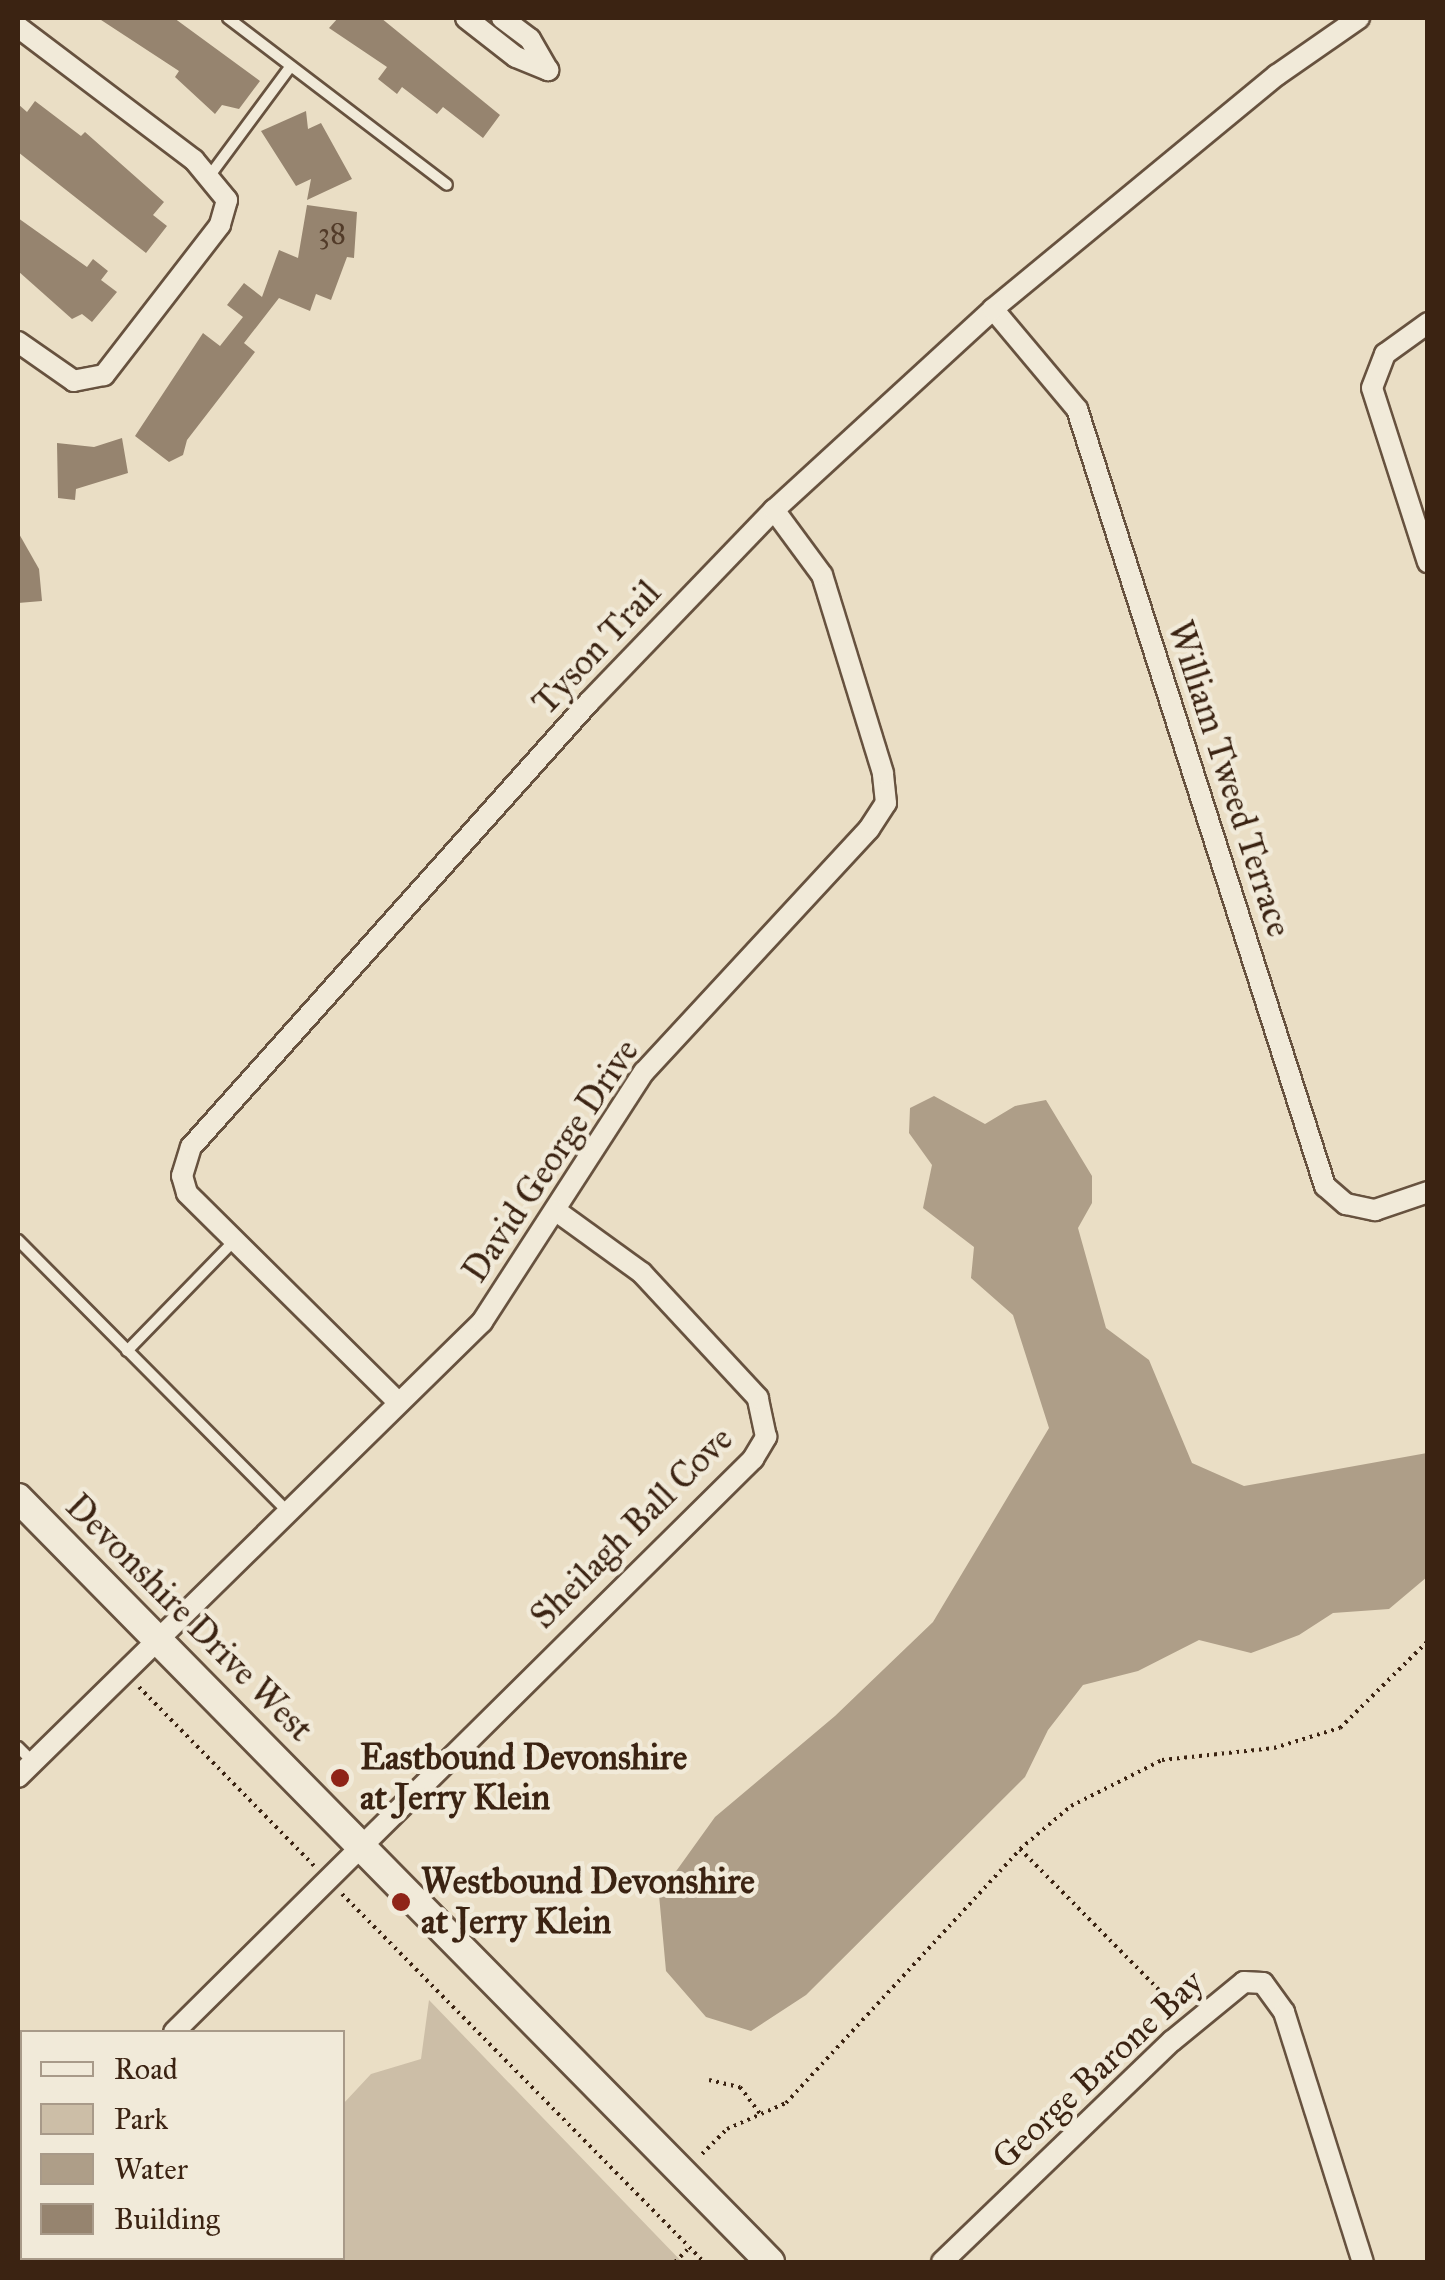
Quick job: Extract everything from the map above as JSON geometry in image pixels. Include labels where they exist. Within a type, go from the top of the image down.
[{"type":"street","points":[[466,18],[516,57],[548,70],[530,39],[502,18]]},
{"type":"street","name":"Tyson Trail","points":[[398,1402],[188,1194],[182,1176],[192,1147],[590,702],[774,510],[993,310],[1277,75],[1358,18]]},
{"type":"street","points":[[18,27],[211,174],[226,200],[220,225],[104,375],[74,381],[18,342]]},
{"type":"street","name":"William Tweed Terrace","points":[[993,310],[1078,409],[1325,1186],[1346,1204],[1375,1210],[1428,1192]]},
{"type":"street","points":[[1428,323],[1385,354],[1372,388],[1428,562]]},
{"type":"street","name":"David George Drive","points":[[23,1762],[125,1672],[482,1322],[644,1072],[869,829],[886,803],[884,773],[822,575],[774,510]]},
{"type":"street","name":"Sheilagh Ball Cove","points":[[361,1844],[753,1459],[766,1437],[758,1398],[642,1273],[555,1210]]},
{"type":"street","name":"Devonshire Drive West","points":[[18,1498],[770,2262]]},
{"type":"street","points":[[176,2030],[361,1844]]},
{"type":"street","name":"George Barone Bay","points":[[942,2262],[1192,2023],[1244,1982],[1264,1984],[1276,1994],[1363,2262]]},
{"type":"lane","points":[[228,18],[447,185]]},
{"type":"lane","points":[[211,174],[290,66]]},
{"type":"lane","points":[[18,1240],[288,1512]]},
{"type":"lane","points":[[128,1351],[235,1240]]},
{"type":"path","points":[[702,2154],[727,2128],[786,2103],[1020,1849],[1070,1806],[1162,1760],[1274,1748],[1340,1728],[1428,1641]]},
{"type":"path","points":[[125,1672],[704,2262]]},
{"type":"path","points":[[1020,1849],[1192,2023]]},
{"type":"path","points":[[709,2080],[740,2088],[760,2115]]},
{"type":"path","points":[[675,2262],[689,2248]]},
{"type":"green space","points":[[429,2000],[682,2262],[190,2262],[345,2260],[345,2102],[371,2074],[421,2059]]},
{"type":"water","points":[[934,1096],[985,1124],[1015,1106],[1046,1100],[1092,1176],[1092,1203],[1078,1228],[1106,1328],[1149,1360],[1192,1463],[1244,1486],[1427,1453],[1427,1577],[1389,1609],[1333,1613],[1299,1635],[1251,1653],[1199,1640],[1138,1671],[1083,1685],[1048,1730],[1025,1777],[806,1995],[751,2031],[706,2017],[666,1971],[659,1895],[715,1817],[835,1716],[933,1622],[1049,1428],[1013,1315],[971,1278],[974,1247],[923,1208],[932,1165],[909,1133],[910,1108]]},
{"type":"building","points":[[98,18],[174,18],[260,81],[239,109],[222,105],[215,114],[175,77],[179,71]]},
{"type":"building","points":[[338,18],[381,18],[500,115],[483,138],[443,107],[437,114],[402,87],[397,94],[378,79],[387,67],[329,28]]},
{"type":"building","points":[[35,101],[81,136],[85,132],[164,202],[153,215],[167,226],[146,253],[18,152],[18,104],[27,112]]},
{"type":"building","points":[[306,111],[308,129],[321,123],[352,179],[307,200],[311,179],[296,186],[261,131]]},
{"type":"building","points":[[307,205],[357,212],[354,258],[347,257],[331,300],[316,294],[310,311],[279,298],[244,343],[255,352],[187,440],[183,455],[169,462],[135,436],[203,333],[220,346],[243,317],[227,305],[244,283],[262,297],[279,250],[298,258]]},
{"type":"building","points":[[18,218],[87,267],[93,259],[108,271],[101,280],[117,292],[92,322],[82,314],[72,319],[18,271]]},
{"type":"building","points":[[122,438],[128,473],[76,489],[75,500],[58,498],[57,443],[94,447]]},
{"type":"building","points":[[18,532],[39,569],[42,601],[18,603]]},
{"type":"place","name":"Eastbound Devonshire at Jerry Klein","points":[[340,1778]]},
{"type":"place","name":"Westbound Devonshire at Jerry Klein","points":[[401,1902]]}]
